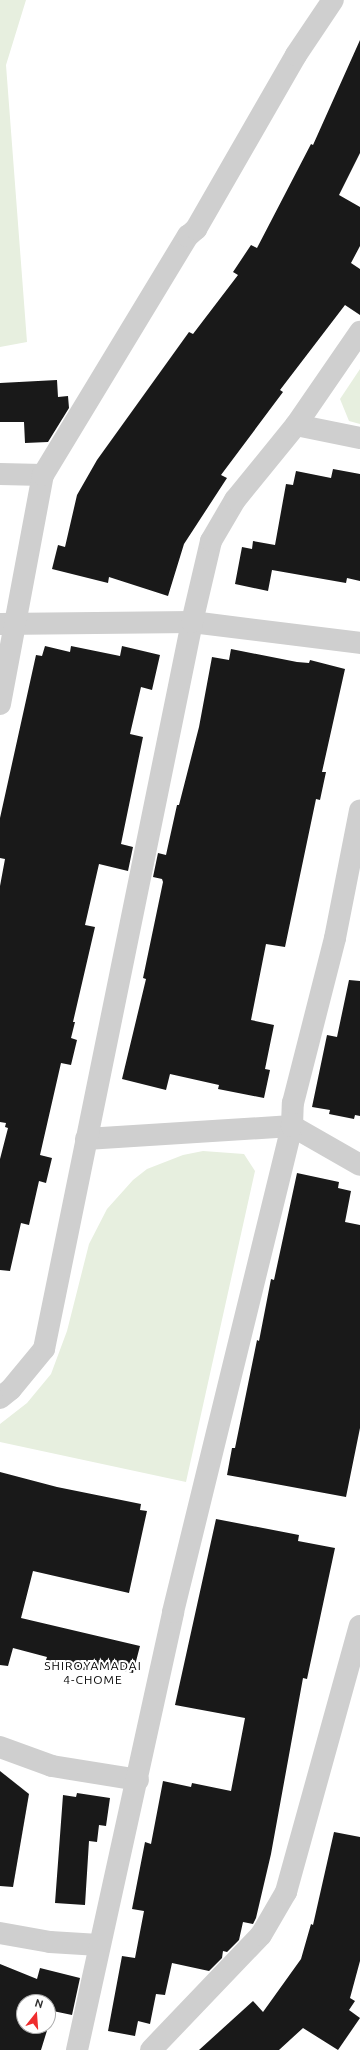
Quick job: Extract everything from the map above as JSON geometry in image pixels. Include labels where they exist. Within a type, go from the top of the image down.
[{"type":"street","points":[[0,704],[9,624],[43,475],[188,236],[196,229],[296,55],[333,0]]},
{"type":"street","points":[[0,1398],[11,1389],[44,1349],[192,622],[212,541],[236,500],[296,426],[360,332]]},
{"type":"street","points":[[296,426],[360,438]]},
{"type":"street","points":[[0,474],[43,475]]},
{"type":"street","points":[[9,624],[192,622],[360,643]]},
{"type":"street","points":[[78,2050],[99,1945],[138,1780],[173,1612],[292,1126],[293,1103],[335,938],[360,810]]},
{"type":"street","points":[[86,1139],[292,1126],[360,1165]]},
{"type":"street","points":[[151,2050],[261,1935],[286,1892],[360,1626]]},
{"type":"street","points":[[0,1747],[52,1766],[138,1780]]},
{"type":"street","points":[[0,1933],[50,1942],[99,1945]]},
{"type":"green space","points":[[0,0],[26,0],[6,65],[27,342],[0,347]]},
{"type":"green space","points":[[360,369],[360,424],[349,421],[340,399]]},
{"type":"green space","points":[[203,1151],[244,1154],[255,1171],[186,1482],[0,1442],[0,1424],[27,1403],[51,1374],[67,1331],[89,1244],[107,1209],[133,1180],[147,1169],[183,1155]]},
{"type":"building","points":[[360,40],[360,153],[339,195],[360,207],[360,246],[351,263],[360,269],[360,315],[345,305],[280,390],[283,392],[221,475],[227,478],[184,544],[168,596],[109,577],[108,583],[52,569],[58,545],[65,547],[77,495],[97,460],[189,332],[193,334],[238,275],[233,272],[251,245],[257,248],[311,144],[313,145]]},
{"type":"building","points":[[57,380],[58,397],[68,396],[69,408],[48,442],[25,443],[24,422],[0,422],[0,383]]},
{"type":"building","points":[[333,469],[360,474],[360,581],[347,578],[346,583],[272,570],[268,591],[235,584],[242,547],[252,549],[253,541],[275,545],[286,484],[293,485],[296,471],[331,478]]},
{"type":"building","points":[[45,646],[70,652],[71,646],[120,656],[122,646],[160,655],[152,690],[141,687],[130,734],[143,737],[121,844],[133,847],[128,871],[99,864],[85,925],[95,927],[73,1022],[75,1022],[71,1038],[77,1040],[71,1065],[61,1063],[40,1155],[52,1158],[46,1183],[39,1181],[29,1225],[21,1223],[10,1271],[0,1270],[0,1159],[8,1128],[5,1127],[6,1123],[0,1122],[0,886],[5,859],[0,858],[0,818],[36,655],[42,656]]},
{"type":"building","points":[[231,649],[297,662],[309,663],[310,660],[345,669],[322,772],[326,772],[320,800],[316,799],[285,947],[266,944],[251,1020],[274,1025],[265,1069],[270,1070],[264,1098],[218,1089],[219,1085],[170,1074],[166,1090],[122,1079],[146,979],[143,978],[163,882],[162,879],[153,877],[158,853],[166,855],[177,805],[179,805],[199,727],[212,657],[229,660]]},
{"type":"building","points":[[349,980],[360,981],[360,1116],[355,1115],[354,1119],[329,1114],[330,1110],[312,1107],[327,1035],[337,1037]]},
{"type":"building","points":[[297,1173],[339,1182],[338,1188],[351,1191],[345,1222],[360,1225],[360,1428],[346,1497],[227,1475],[232,1448],[235,1448],[271,1279],[274,1280]]},
{"type":"building","points":[[0,1472],[57,1487],[141,1504],[140,1510],[147,1511],[129,1593],[33,1571],[21,1618],[140,1646],[133,1673],[90,1663],[88,1671],[46,1660],[47,1657],[13,1648],[8,1666],[0,1665]]},
{"type":"building","points":[[216,1519],[299,1535],[298,1541],[335,1548],[307,1679],[303,1678],[271,1854],[256,1918],[253,1924],[243,1922],[239,1940],[227,1952],[223,1951],[222,1958],[209,1971],[172,1963],[165,1995],[156,1994],[150,2024],[138,2021],[135,2036],[108,2031],[122,1956],[135,1958],[144,1911],[132,1909],[145,1842],[151,1844],[163,1781],[191,1787],[192,1783],[231,1791],[245,1718],[175,1705]]},
{"type":"building","points":[[0,1771],[29,1794],[13,1887],[0,1886]]},
{"type":"building","points":[[77,1793],[110,1798],[106,1826],[99,1825],[97,1842],[89,1841],[85,1905],[55,1903],[63,1795],[76,1797]]},
{"type":"building","points":[[334,1832],[360,1837],[360,1961],[350,1998],[355,2001],[349,2010],[360,2018],[338,2050],[303,2028],[279,2050],[199,2050],[253,2001],[263,2012],[301,1959],[311,1924],[313,1925]]},
{"type":"building","points":[[0,1964],[37,1979],[40,1968],[80,1978],[72,2015],[56,2012],[56,1994],[16,1994],[16,2034],[46,2034],[41,2050],[0,2050]]},
{"type":"district","name":"SHIROYAMADAI 4-CHOME","points":[[93,1673]]}]
